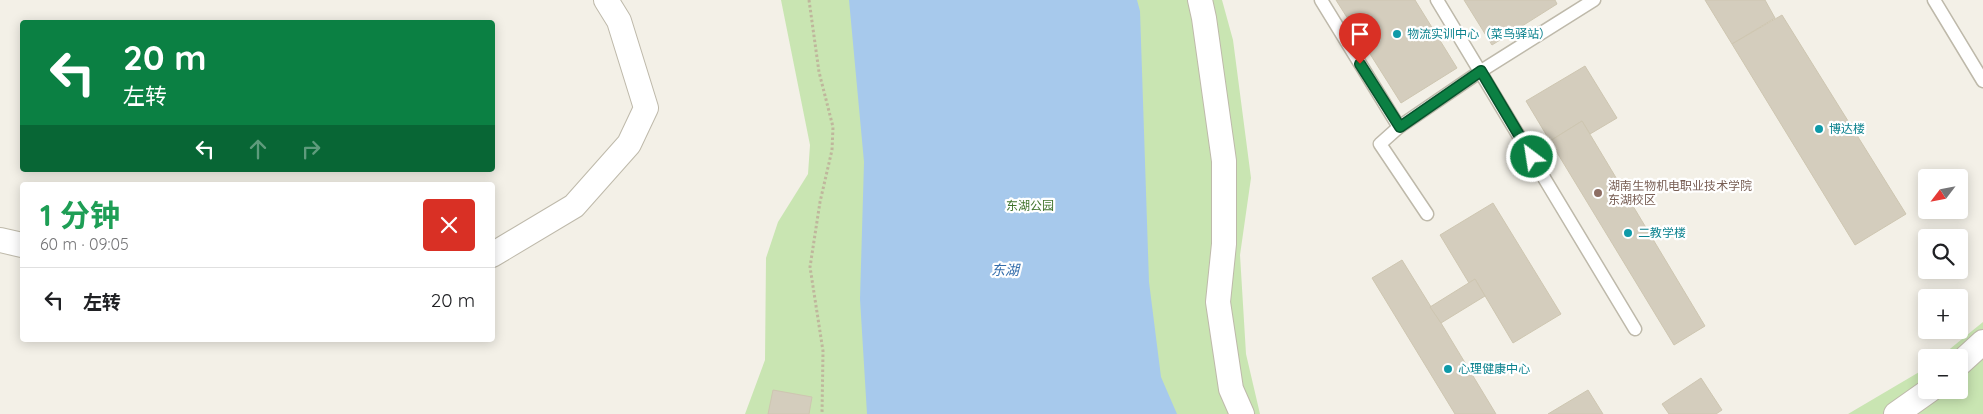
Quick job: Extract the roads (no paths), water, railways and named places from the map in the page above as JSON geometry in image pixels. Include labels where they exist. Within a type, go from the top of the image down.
[{"type":"street","points":[[495,253],[574,206],[629,144],[646,108],[620,21],[606,0]]},
{"type":"street","points":[[1200,0],[1224,161],[1224,244],[1218,302],[1231,388],[1242,414]]},
{"type":"street","points":[[0,240],[20,245]]},
{"type":"street","points":[[1968,356],[1983,342]]},
{"type":"street","points":[[1896,414],[1918,398]]},
{"type":"lane","points":[[1320,0],[1400,127]]},
{"type":"lane","points":[[1437,0],[1634,329]]},
{"type":"lane","points":[[1427,214],[1380,144],[1400,127],[1481,71],[1594,0]]},
{"type":"lane","points":[[1934,0],[1983,81]]},
{"type":"water","name":"东湖","points":[[849,0],[1137,0],[1140,11],[1149,282],[1161,377],[1177,414],[867,414],[860,299],[864,162]]},
{"type":"place","name":"物流实训中心（菜鸟驿站）","points":[[1397,34]]},
{"type":"place","name":"博达楼","points":[[1819,129]]},
{"type":"place","name":"湖南生物机电职业技术学院 东湖校区","points":[[1598,193]]},
{"type":"place","name":"二教学楼","points":[[1628,233]]},
{"type":"place","name":"心理健康中心","points":[[1448,369]]},
{"type":"park label","name":"东湖公园","points":[[1030,206]]}]
